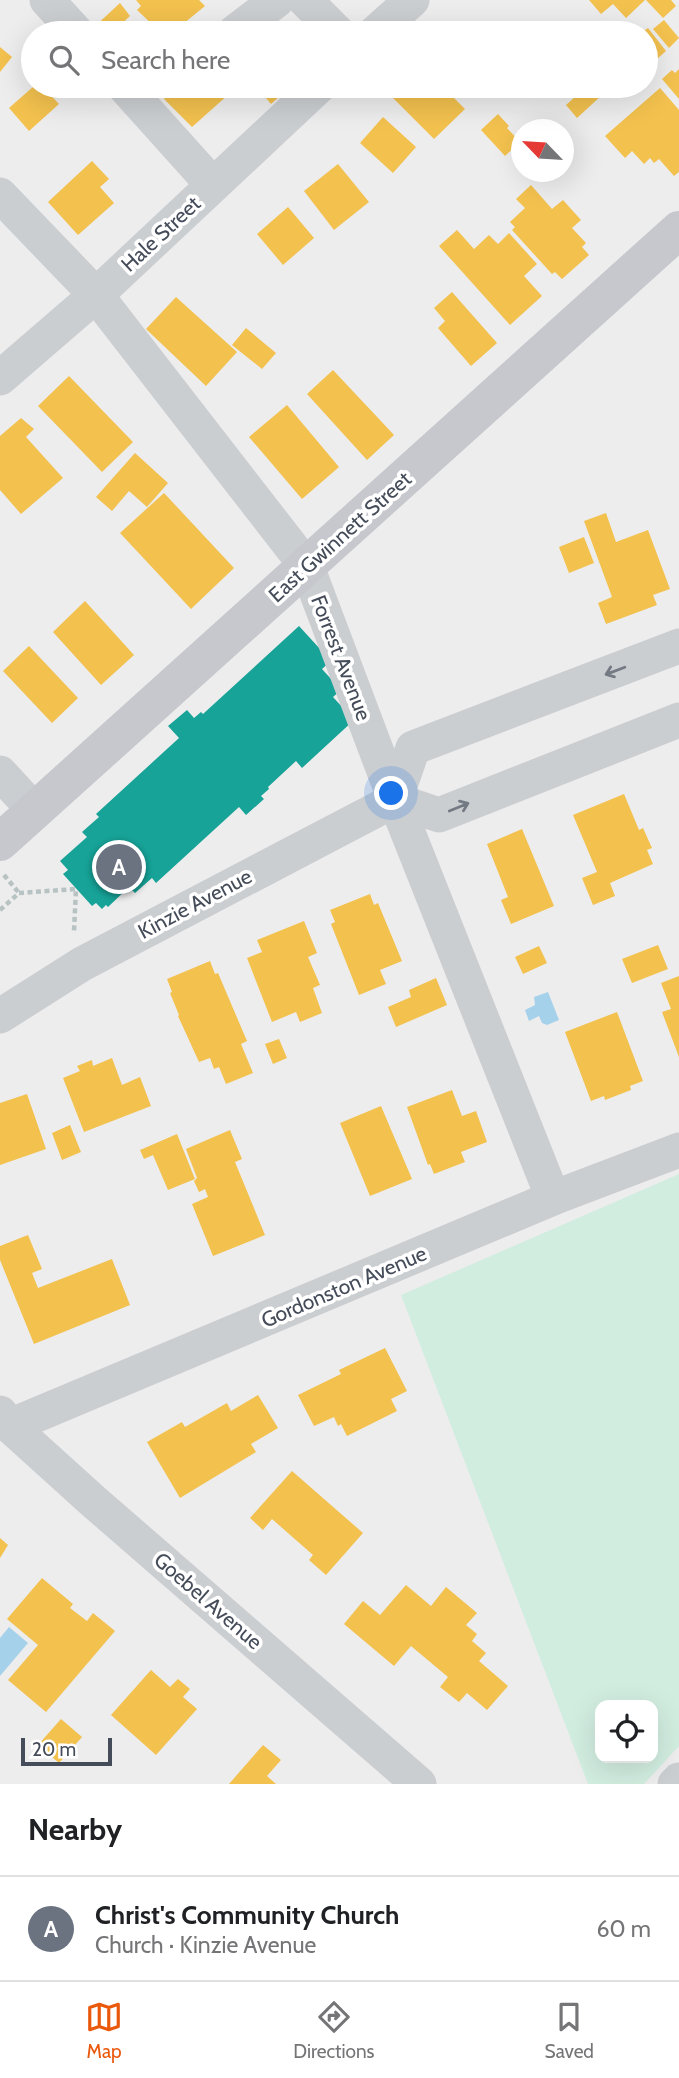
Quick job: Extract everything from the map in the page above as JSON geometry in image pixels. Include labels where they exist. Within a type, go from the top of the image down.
[{"type":"main road","name":"East Gwinnett Street","points":[[2,859],[35,811],[679,230]]},
{"type":"street","points":[[47,0],[66,21]]},
{"type":"street","points":[[249,21],[277,0]]},
{"type":"street","points":[[305,0],[326,21]]},
{"type":"street","points":[[388,21],[412,0]]},
{"type":"street","points":[[135,98],[214,185]]},
{"type":"street","name":"Hale Street","points":[[0,377],[96,296],[306,98]]},
{"type":"street","name":"Forrest Avenue","points":[[0,195],[96,296],[307,567],[395,800],[553,1198]]},
{"type":"street","points":[[679,646],[413,748],[395,800],[439,815],[679,720]]},
{"type":"street","points":[[0,773],[35,811]]},
{"type":"street","name":"Kinzie Avenue","points":[[0,1016],[82,964],[395,800]]},
{"type":"street","name":"Gordonston Avenue","points":[[5,1419],[553,1198],[679,1150]]},
{"type":"street","name":"Goebel Avenue","points":[[5,1419],[93,1501],[419,1784]]},
{"type":"street","points":[[675,1784],[679,1780]]},
{"type":"path","points":[[2,859],[19,892]]},
{"type":"path","points":[[0,910],[19,892],[76,889],[74,934]]},
{"type":"green space","points":[[679,1174],[679,1746],[644,1784],[588,1784],[401,1295]]},
{"type":"water","points":[[548,992],[559,1020],[547,1025],[542,1023],[539,1016],[529,1021],[525,1010],[535,1005],[534,997]]},
{"type":"water","points":[[9,1627],[28,1643],[0,1676],[0,1638]]},
{"type":"building: Homes","points":[[136,0],[199,0],[205,6],[187,21],[149,21],[137,10],[141,6]]},
{"type":"building: Homes","points":[[589,0],[645,0],[626,18],[613,4],[601,14]]},
{"type":"building: Homes","points":[[646,0],[671,0],[676,6],[663,18]]},
{"type":"building: Homes","points":[[120,3],[130,16],[125,21],[101,21]]},
{"type":"building: Homes","points":[[664,20],[679,38],[669,48],[658,35],[658,25]]},
{"type":"building: Homes","points":[[658,41],[666,51],[658,58]]},
{"type":"building: Homes","points":[[0,47],[12,57],[0,72]]},
{"type":"building: Homes","points":[[679,69],[679,99],[662,79],[672,70],[675,73]]},
{"type":"building: Homes","points":[[660,88],[679,110],[679,172],[674,176],[659,159],[654,163],[650,158],[644,164],[632,151],[625,158],[605,136],[649,98],[658,98]]},
{"type":"building: Homes","points":[[21,97],[53,98],[59,104],[29,131],[9,108]]},
{"type":"building: Homes","points":[[165,98],[225,98],[192,127]]},
{"type":"building: Homes","points":[[266,98],[278,98],[271,104]]},
{"type":"building: Homes","points":[[393,98],[454,98],[465,109],[434,139]]},
{"type":"building: Homes","points":[[574,98],[599,98],[577,118],[566,105]]},
{"type":"building: Homes","points":[[498,114],[509,126],[507,128],[511,132],[511,150],[505,156],[481,130]]},
{"type":"building: Homes","points":[[383,117],[416,147],[393,173],[360,143]]},
{"type":"building: Homes","points":[[92,161],[109,179],[100,187],[114,203],[78,235],[48,202]]},
{"type":"building: Homes","points":[[338,164],[369,202],[334,230],[304,191]]},
{"type":"building: Homes","points":[[531,185],[552,209],[563,200],[581,220],[572,228],[586,243],[582,247],[589,255],[562,279],[555,272],[552,274],[512,230],[515,227],[510,222],[525,208],[516,199]]},
{"type":"building: Homes","points":[[288,207],[314,238],[283,265],[257,234]]},
{"type":"building: Homes","points":[[457,230],[474,249],[489,235],[498,244],[509,233],[537,264],[524,276],[542,296],[510,325],[439,246]]},
{"type":"building: Homes","points":[[452,292],[497,343],[471,366],[438,328],[445,321],[434,308]]},
{"type":"building: Homes","points":[[176,297],[237,352],[206,386],[146,329]]},
{"type":"building: Homes","points":[[246,328],[276,353],[262,369],[232,345]]},
{"type":"building: Homes","points":[[333,370],[394,435],[367,460],[307,394]]},
{"type":"building: Homes","points":[[69,376],[133,442],[102,472],[38,406]]},
{"type":"building: Homes","points":[[287,405],[339,467],[302,499],[249,437]]},
{"type":"building: Homes","points":[[21,418],[34,429],[26,437],[63,478],[21,514],[0,490],[0,436]]},
{"type":"building: Homes","points":[[135,453],[168,483],[147,507],[129,491],[112,511],[96,497]]},
{"type":"building: Homes","points":[[164,493],[234,568],[191,609],[120,533]]},
{"type":"building: Homes","points":[[606,513],[616,542],[648,530],[670,589],[653,595],[657,605],[606,624],[598,603],[612,597],[584,521]]},
{"type":"building: Homes","points":[[584,537],[594,563],[569,573],[559,547]]},
{"type":"building: Homes","points":[[85,601],[134,655],[101,685],[53,632]]},
{"type":"building: Homes","points":[[29,646],[78,698],[52,723],[3,671]]},
{"type":"building: Homes","points":[[624,794],[639,830],[643,828],[652,848],[647,850],[653,864],[610,883],[615,896],[593,905],[582,878],[597,872],[573,815]]},
{"type":"building: Homes","points":[[522,829],[554,906],[511,924],[501,900],[508,897],[487,844]]},
{"type":"building: Homes","points":[[370,894],[374,905],[378,903],[402,961],[380,970],[386,984],[359,995],[331,924],[335,922],[330,910]]},
{"type":"building: Homes","points":[[304,921],[317,953],[308,957],[320,985],[313,988],[322,1013],[300,1022],[296,1012],[272,1022],[247,958],[262,952],[257,940]]},
{"type":"building: Homes","points":[[658,945],[668,969],[632,983],[622,959]]},
{"type":"building: Homes","points":[[539,946],[547,963],[523,974],[515,957]]},
{"type":"building: Homes","points":[[210,961],[215,974],[218,973],[247,1041],[241,1044],[253,1073],[226,1084],[219,1067],[214,1069],[210,1058],[199,1062],[178,1016],[167,979]]},
{"type":"building: Homes","points":[[679,976],[679,1057],[662,1012],[671,1009],[661,983]]},
{"type":"building: Homes","points":[[436,978],[447,1005],[396,1027],[388,1007],[411,997],[409,990]]},
{"type":"building: Homes","points":[[617,1012],[643,1081],[630,1086],[631,1090],[605,1100],[604,1096],[591,1101],[565,1032]]},
{"type":"building: Homes","points":[[279,1039],[287,1058],[273,1064],[265,1044]]},
{"type":"building: Homes","points":[[112,1058],[122,1085],[140,1077],[151,1106],[84,1132],[63,1078],[80,1071],[77,1066],[92,1060],[93,1066]]},
{"type":"building: Homes","points":[[452,1090],[462,1116],[476,1111],[487,1142],[461,1152],[465,1162],[434,1174],[430,1164],[428,1165],[407,1107]]},
{"type":"building: Homes","points":[[27,1094],[46,1149],[0,1165],[0,1103]]},
{"type":"building: Homes","points":[[381,1106],[412,1179],[370,1196],[340,1123]]},
{"type":"building: Homes","points":[[70,1125],[81,1152],[62,1160],[52,1133]]},
{"type":"building: Homes","points":[[230,1130],[242,1159],[235,1162],[265,1235],[213,1256],[192,1204],[208,1197],[205,1189],[199,1192],[194,1181],[197,1178],[186,1149]]},
{"type":"building: Homes","points":[[177,1134],[195,1179],[168,1190],[153,1155],[144,1159],[140,1150]]},
{"type":"building: Homes","points":[[28,1235],[42,1269],[32,1273],[38,1288],[112,1259],[130,1305],[34,1344],[0,1260],[0,1246]]},
{"type":"building: Homes","points":[[385,1348],[407,1391],[391,1399],[397,1411],[347,1436],[334,1417],[314,1426],[298,1395],[341,1374],[339,1370]]},
{"type":"building: Homes","points":[[258,1395],[278,1428],[251,1444],[256,1452],[180,1498],[147,1442],[182,1422],[185,1427],[227,1403],[231,1411]]},
{"type":"building: Homes","points":[[292,1471],[363,1533],[326,1575],[309,1560],[313,1555],[272,1519],[263,1530],[250,1518]]},
{"type":"building: Homes","points":[[0,1538],[8,1545],[0,1558]]},
{"type":"building: Homes","points":[[42,1578],[73,1604],[70,1608],[87,1621],[93,1613],[115,1631],[46,1712],[8,1680],[38,1645],[7,1619]]},
{"type":"building: Homes","points":[[406,1585],[431,1606],[446,1587],[477,1613],[466,1625],[477,1634],[472,1641],[486,1653],[479,1661],[508,1686],[487,1710],[467,1693],[459,1702],[440,1687],[448,1677],[411,1646],[394,1666],[344,1624],[363,1601],[380,1615]]},
{"type":"building: Homes","points":[[151,1670],[170,1687],[178,1679],[190,1689],[183,1697],[197,1709],[156,1755],[111,1715]]},
{"type":"building: Homes","points":[[61,1719],[82,1737],[59,1763],[38,1745]]},
{"type":"building: Homes","points":[[263,1745],[281,1760],[267,1776],[276,1784],[229,1784]]},
{"type":"building: Public","points":[[299,626],[331,661],[322,669],[341,690],[333,697],[354,720],[302,768],[296,761],[268,787],[261,796],[264,799],[246,815],[239,807],[156,883],[152,878],[135,893],[129,887],[108,907],[106,905],[102,909],[96,903],[92,906],[63,874],[68,870],[60,861],[87,837],[82,832],[99,817],[96,814],[179,738],[168,726],[187,710],[194,718],[201,712],[203,714]]},
{"type":"place","name":"Christ's Community Church","points":[[119,867]]}]
